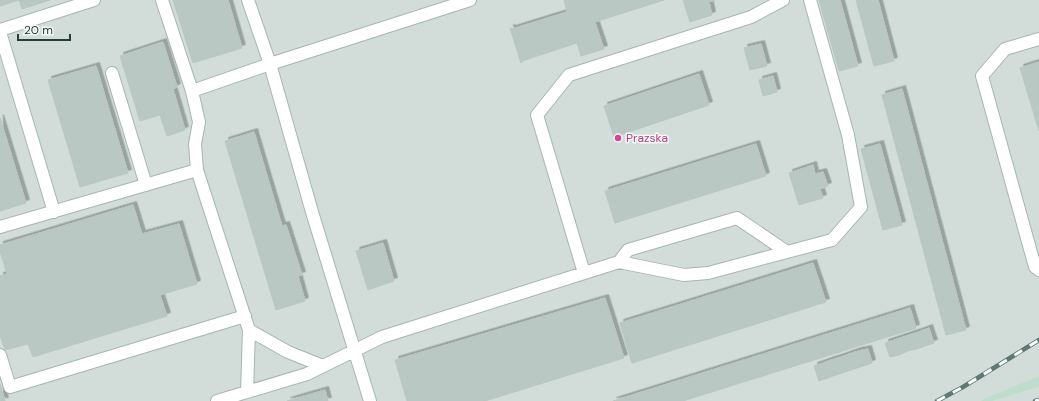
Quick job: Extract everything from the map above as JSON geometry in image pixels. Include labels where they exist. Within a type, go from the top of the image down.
[{"type":"lane","points":[[54,212],[0,31],[94,0]]},
{"type":"lane","points":[[162,0],[192,91],[199,122],[195,144],[197,170],[249,330],[247,392]]},
{"type":"lane","points":[[248,0],[270,64],[312,212],[370,401]]},
{"type":"lane","points":[[192,91],[270,64],[470,0]]},
{"type":"lane","points":[[584,273],[537,115],[569,75],[751,17],[784,0]]},
{"type":"lane","points":[[217,401],[307,374],[382,337],[619,262],[684,275],[708,273],[832,240],[861,207],[848,135],[810,0]]},
{"type":"lane","points":[[1039,39],[1006,49],[982,76],[1035,267],[1039,270]]},
{"type":"lane","points":[[112,73],[146,185]]},
{"type":"lane","points":[[0,227],[197,170]]},
{"type":"lane","points":[[619,262],[628,250],[737,218],[787,252]]},
{"type":"lane","points":[[0,355],[10,387],[245,316]]},
{"type":"lane","points":[[249,330],[288,352],[323,366]]},
{"type":"shaded area","points":[[0,0],[1039,0],[1039,376],[980,401],[0,401]]},
{"type":"shaded area","points":[[1039,387],[1039,401],[993,401]]},
{"type":"green space","points":[[1039,376],[1039,387],[993,401],[980,401],[998,393]]},
{"type":"building","points":[[0,0],[19,0],[0,6]]},
{"type":"building","points":[[19,0],[50,0],[22,9]]},
{"type":"building","points":[[173,0],[228,0],[242,48],[193,63]]},
{"type":"building","points":[[564,0],[664,0],[595,22],[604,49],[581,56],[577,43],[522,61],[521,63],[510,28],[512,29],[567,12]]},
{"type":"building","points":[[683,0],[715,0],[709,2],[712,15],[690,22]]},
{"type":"building","points":[[819,0],[840,0],[858,66],[839,71]]},
{"type":"building","points":[[856,0],[878,0],[894,61],[874,66]]},
{"type":"building","points":[[163,42],[177,87],[173,89],[185,130],[167,136],[160,115],[140,121],[120,56]]},
{"type":"building","points":[[761,44],[767,66],[750,70],[744,48]]},
{"type":"building","points":[[1039,62],[1039,131],[1020,68]]},
{"type":"building","points":[[96,66],[128,173],[80,187],[48,80]]},
{"type":"building","points":[[699,74],[709,105],[614,137],[604,106]]},
{"type":"building","points":[[773,76],[777,92],[763,96],[759,80]]},
{"type":"building","points":[[902,89],[966,330],[946,335],[882,95]]},
{"type":"building","points":[[0,118],[26,203],[0,211]]},
{"type":"building","points":[[254,132],[282,226],[286,225],[302,275],[298,276],[305,301],[276,310],[225,141]]},
{"type":"building","points":[[756,144],[766,176],[615,223],[605,191]]},
{"type":"building","points":[[880,144],[902,225],[883,230],[861,149]]},
{"type":"building","points":[[813,165],[815,174],[823,172],[828,186],[820,189],[823,198],[799,205],[789,173]]},
{"type":"building","points":[[133,205],[142,234],[179,224],[197,284],[160,295],[167,316],[33,357],[28,344],[5,350],[0,335],[0,276],[7,274],[0,251],[0,245]]},
{"type":"building","points":[[383,243],[394,281],[368,290],[356,251]]},
{"type":"building","points":[[813,263],[826,302],[632,363],[620,323]]},
{"type":"building","points":[[605,298],[624,358],[485,401],[407,401],[395,360]]},
{"type":"building","points":[[910,308],[916,328],[683,401],[613,401]]},
{"type":"building","points":[[929,328],[934,343],[925,346],[921,331]]},
{"type":"building","points":[[921,331],[925,346],[917,349],[912,334]]},
{"type":"building","points":[[912,334],[917,349],[908,351],[903,337]]},
{"type":"building","points":[[903,337],[908,351],[899,355],[894,340]]},
{"type":"building","points":[[894,340],[899,355],[890,357],[885,343]]},
{"type":"building","points":[[868,349],[872,363],[863,366],[858,351]]},
{"type":"building","points":[[858,351],[863,366],[854,369],[849,354]]},
{"type":"building","points":[[849,354],[854,369],[845,372],[841,357]]},
{"type":"building","points":[[841,357],[845,372],[836,375],[831,360]]},
{"type":"building","points":[[831,360],[836,375],[828,378],[823,363]]},
{"type":"building","points":[[823,363],[828,378],[819,381],[814,366]]},
{"type":"building","points":[[0,384],[5,401],[0,401]]},
{"type":"building","points":[[325,390],[328,401],[287,401],[304,396]]},
{"type":"railway","points":[[937,401],[963,387],[1039,340]]},
{"type":"railway","points":[[1035,401],[1039,400]]},
{"type":"place","name":"Prazska","points":[[618,138]]}]
